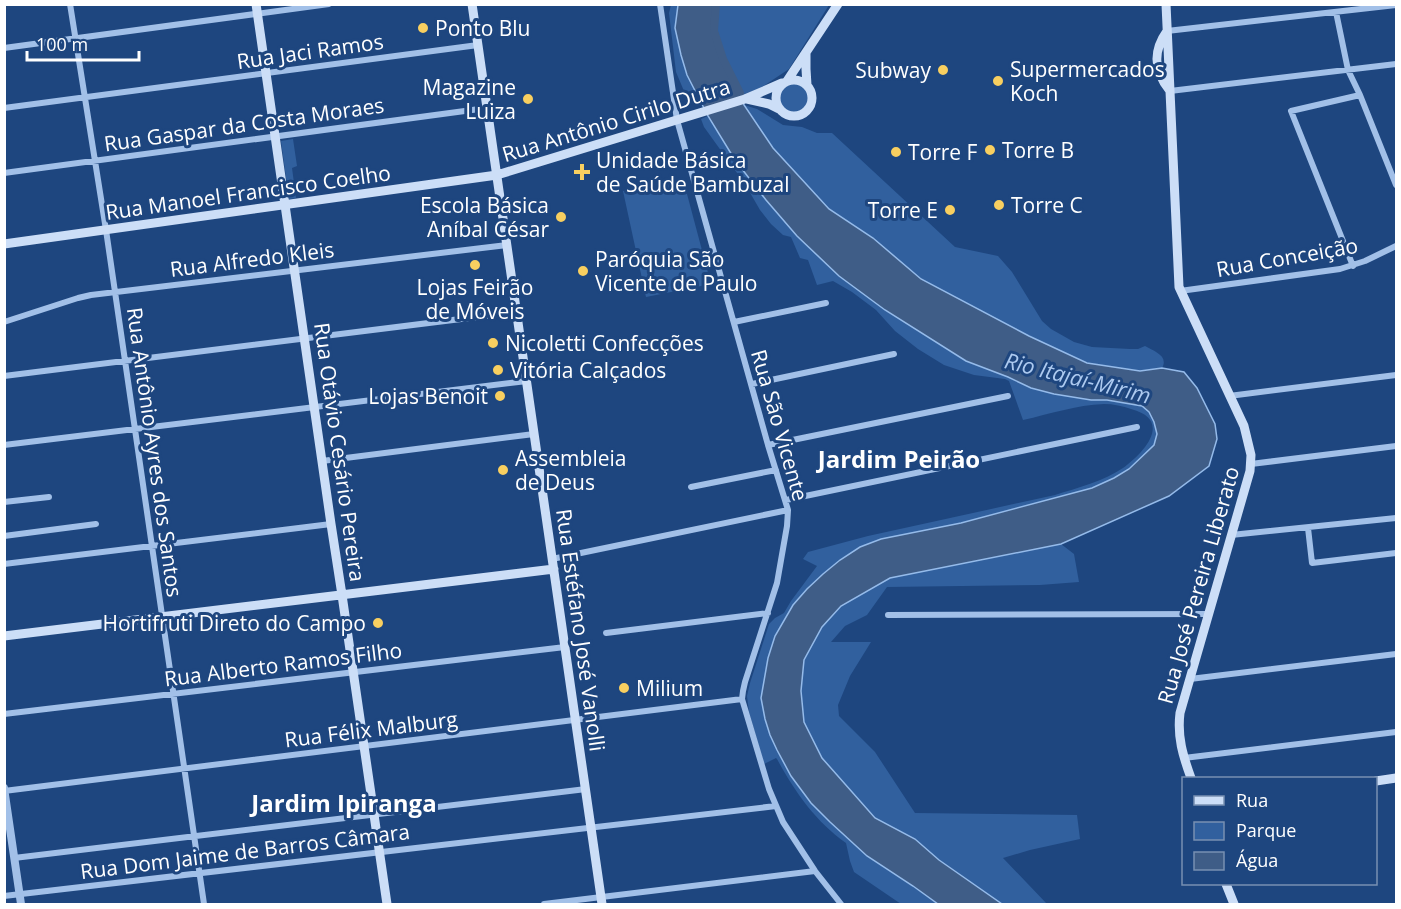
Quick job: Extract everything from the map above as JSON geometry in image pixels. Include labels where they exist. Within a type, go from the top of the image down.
[{"type":"main road","name":"Rua Estéfano José Vanolli","points":[[472,4],[602,901]]},
{"type":"main road","points":[[806,53],[807,85],[812,101],[807,110],[796,116],[790,116],[779,109],[776,93],[838,4]]},
{"type":"main road","name":"Rua José Pereira Liberato","points":[[1166,4],[1179,291],[1248,437],[1251,455],[1251,464],[1179,723],[1179,740],[1191,777]]},
{"type":"main road","name":"Rua Otávio Cesário Pereira","points":[[257,9],[387,904]]},
{"type":"main road","name":"Rua José Pereira Liberato","points":[[1167,31],[1158,46],[1157,63],[1160,77],[1170,91]]},
{"type":"main road","points":[[1168,58],[1157,63],[1169,73]]},
{"type":"main road","points":[[784,82],[798,80],[807,85]]},
{"type":"main road","name":"Rua Antônio Cirilo Dutra","points":[[497,175],[744,99],[784,82]]},
{"type":"main road","name":"Rua Antônio Cirilo Dutra","points":[[744,99],[769,104],[779,109]]},
{"type":"main road","name":"Rua Manoel Francisco Coelho","points":[[4,244],[497,175]]},
{"type":"main road","points":[[4,636],[342,595],[553,564]]},
{"type":"main road","points":[[1377,781],[1396,778]]},
{"type":"main road","points":[[1226,885],[1234,904]]},
{"type":"street","name":"Rua Antônio Ayres dos Santos","points":[[70,4],[106,230],[204,904]]},
{"type":"street","points":[[4,48],[257,9],[328,4]]},
{"type":"street","name":"Rua São Vicente","points":[[660,4],[677,120],[788,510],[781,564],[768,613],[742,691],[742,699]]},
{"type":"street","points":[[1167,31],[1396,5]]},
{"type":"street","points":[[1336,12],[1347,70],[1360,95],[1396,186]]},
{"type":"street","name":"Rua Jaci Ramos","points":[[4,108],[478,45]]},
{"type":"street","points":[[1170,91],[1396,64]]},
{"type":"street","points":[[1353,266],[1291,111],[1360,95]]},
{"type":"street","name":"Rua Gaspar da Costa Moraes","points":[[4,173],[487,108]]},
{"type":"street","name":"Rua Alfredo Kleis","points":[[4,322],[78,298],[115,292],[507,244]]},
{"type":"street","name":"Rua Conceição","points":[[1179,291],[1320,273],[1353,266],[1396,246]]},
{"type":"street","points":[[734,322],[826,303]]},
{"type":"street","points":[[4,376],[517,312]]},
{"type":"street","points":[[752,384],[894,354]]},
{"type":"street","points":[[1229,396],[1396,375]]},
{"type":"street","points":[[4,445],[526,381]]},
{"type":"street","points":[[768,445],[1008,396]]},
{"type":"street","points":[[786,500],[1137,427]]},
{"type":"street","points":[[322,461],[534,434]]},
{"type":"street","points":[[1251,464],[1396,446]]},
{"type":"street","points":[[691,487],[776,470]]},
{"type":"street","points":[[4,502],[49,497]]},
{"type":"street","points":[[553,564],[788,510]]},
{"type":"street","points":[[1231,536],[1396,518]]},
{"type":"street","points":[[4,536],[96,524]]},
{"type":"street","points":[[4,564],[331,524]]},
{"type":"street","points":[[1308,528],[1312,563],[1396,553]]},
{"type":"street","points":[[606,633],[768,613]]},
{"type":"street","points":[[888,615],[1209,614]]},
{"type":"street","name":"Rua Alberto Ramos Filho","points":[[4,714],[565,647]]},
{"type":"street","points":[[1190,679],[1396,654]]},
{"type":"street","points":[[742,699],[776,806],[815,872],[841,904]]},
{"type":"street","name":"Rua Félix Malburg","points":[[5,790],[742,699]]},
{"type":"street","points":[[1184,758],[1396,732]]},
{"type":"street","points":[[14,858],[585,789]]},
{"type":"street","points":[[5,790],[21,904]]},
{"type":"street","name":"Rua Dom Jaime de Barros Câmara","points":[[4,896],[776,806]]},
{"type":"street","points":[[544,904],[602,901],[815,872]]},
{"type":"green space","points":[[671,5],[678,5],[675,28],[687,75],[697,94],[696,101],[689,103],[676,72],[669,13]]},
{"type":"green space","points":[[716,5],[829,5],[789,69],[759,89],[741,95],[723,59],[714,31]]},
{"type":"green space","points":[[794,83],[804,88],[809,98],[804,108],[794,113],[784,108],[779,98],[784,88]]},
{"type":"green space","points":[[744,105],[757,109],[783,125],[802,127],[817,133],[832,133],[955,247],[998,256],[1012,272],[1042,321],[1051,329],[1074,342],[1092,347],[1138,349],[1145,346],[1162,357],[1164,364],[1162,368],[1140,371],[1087,363],[1029,336],[921,279],[873,238],[829,209],[773,148]]},
{"type":"green space","points":[[708,116],[745,174],[797,236],[839,276],[885,310],[966,361],[1031,388],[1077,398],[1142,406],[1149,412],[1154,422],[1157,434],[1154,445],[1129,469],[1114,478],[1092,488],[1064,496],[961,523],[881,539],[860,547],[839,560],[793,605],[761,698],[765,719],[777,750],[791,776],[811,803],[830,822],[867,856],[938,904],[901,904],[854,872],[846,843],[807,805],[777,759],[764,764],[749,712],[747,696],[769,624],[784,613],[817,566],[803,559],[808,552],[1081,487],[1116,473],[1139,454],[1151,437],[1153,428],[1151,421],[1144,414],[1131,409],[1104,404],[1073,408],[1023,420],[1009,381],[974,375],[944,365],[895,331],[876,310],[852,292],[833,281],[817,285],[808,260],[800,258],[791,237],[783,235],[760,210],[745,184],[704,127],[701,119]]},
{"type":"green space","points":[[293,139],[297,166],[292,168],[296,198],[289,199],[281,141]]},
{"type":"green space","points":[[683,179],[711,284],[646,297],[623,191]]},
{"type":"green space","points":[[1061,544],[1074,554],[1079,582],[1040,585],[887,587],[867,615],[845,626],[831,642],[871,642],[850,676],[838,705],[839,716],[875,752],[915,813],[1077,815],[1080,839],[1003,858],[1047,904],[1001,904],[939,860],[915,839],[875,818],[822,758],[804,722],[801,691],[804,660],[822,627],[841,606],[890,578]]},
{"type":"water","name":"Rio Itajaí-Mirim","points":[[678,5],[716,5],[714,31],[723,59],[744,105],[773,148],[829,209],[873,238],[921,279],[1029,336],[1087,363],[1140,371],[1162,368],[1184,372],[1197,388],[1215,424],[1217,439],[1209,466],[1169,496],[1061,544],[890,578],[841,606],[822,627],[804,660],[801,691],[804,722],[822,758],[875,818],[915,839],[939,860],[1002,904],[938,904],[867,856],[811,803],[791,776],[770,735],[765,719],[761,698],[768,658],[775,636],[793,605],[823,574],[860,547],[881,539],[961,523],[1092,488],[1129,469],[1154,445],[1157,434],[1154,422],[1149,412],[1142,406],[1054,394],[1031,388],[966,361],[885,310],[839,276],[797,236],[766,200],[735,160],[708,116],[687,75],[681,55],[675,28]]},
{"type":"waterway","points":[[716,4],[714,31],[723,59],[740,93]]},
{"type":"place","name":"Ponto Blu","points":[[423,28]]},
{"type":"place","name":"Subway","points":[[943,70]]},
{"type":"place","name":"Supermercados Koch","points":[[998,81]]},
{"type":"place","name":"Magazine Luiza","points":[[528,99]]},
{"type":"place","name":"Torre B","points":[[990,150]]},
{"type":"place","name":"Torre F","points":[[896,152]]},
{"type":"place","name":"Unidade Básica de Saúde Bambuzal","points":[[582,172]]},
{"type":"place","name":"Torre C","points":[[999,205]]},
{"type":"place","name":"Torre E","points":[[950,210]]},
{"type":"place","name":"Escola Básica Aníbal César","points":[[561,217]]},
{"type":"place","name":"Lojas Feirão de Móveis","points":[[475,265]]},
{"type":"place","name":"Paróquia São Vicente de Paulo","points":[[583,271]]},
{"type":"place","name":"Nicoletti Confecções","points":[[493,343]]},
{"type":"place","name":"Vitória Calçados","points":[[498,370]]},
{"type":"place","name":"Lojas Benoit","points":[[500,396]]},
{"type":"place","name":"Assembleia de Deus","points":[[503,470]]},
{"type":"place","name":"Hortifruti Direto do Campo","points":[[378,623]]},
{"type":"place","name":"Milium","points":[[624,688]]},
{"type":"district","name":"Jardim Peirão","points":[[899,458]]},
{"type":"district","name":"Jardim Ipiranga","points":[[344,802]]}]
